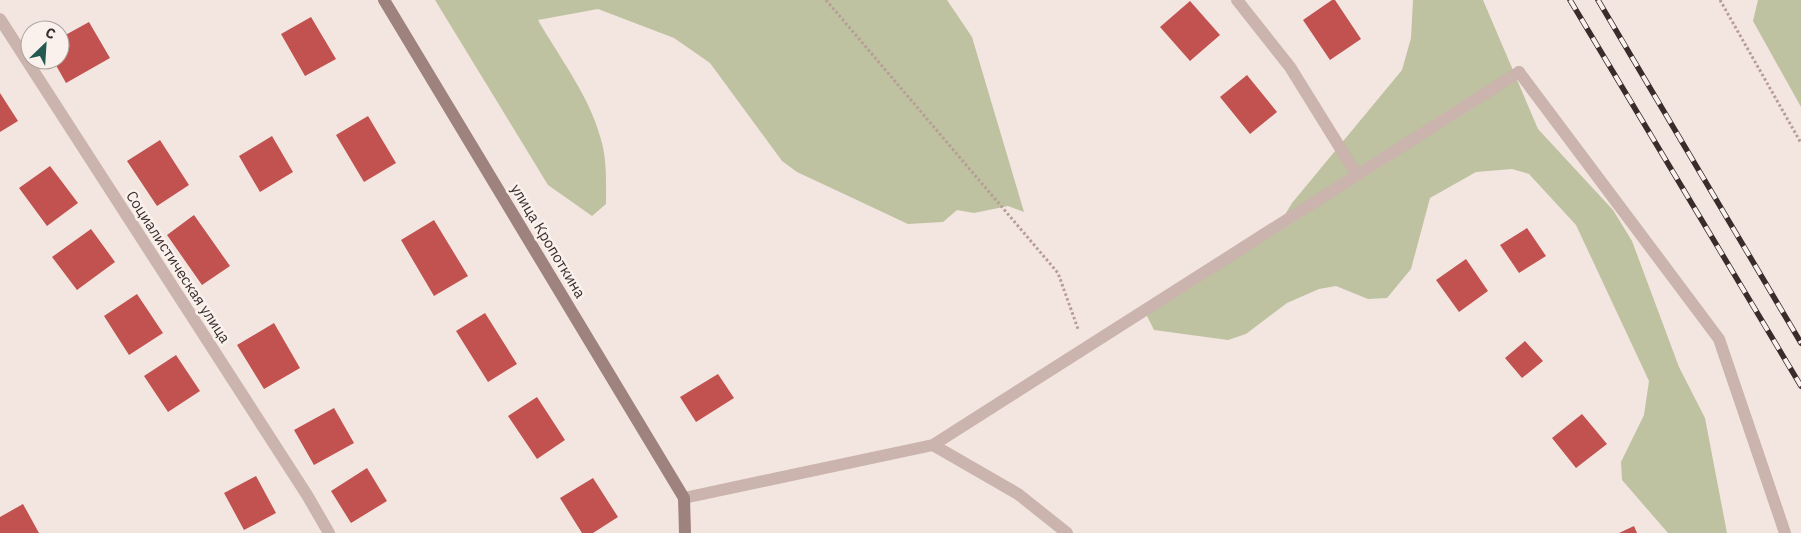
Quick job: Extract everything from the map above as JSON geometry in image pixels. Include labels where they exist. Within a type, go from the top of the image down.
[{"type":"main road","name":"улица Кропоткина","points":[[384,0],[684,498]]},
{"type":"main road","points":[[684,498],[684,533]]},
{"type":"street","points":[[1237,0],[1290,67],[1357,175]]},
{"type":"street","name":"Социалистическая улица","points":[[0,19],[307,495],[329,533]]},
{"type":"street","points":[[684,498],[933,445],[1519,72],[1719,338],[1784,533]]},
{"type":"street","points":[[933,445],[1018,494],[1068,533]]},
{"type":"path","points":[[826,0],[1058,273],[1084,348]]},
{"type":"path","points":[[1720,0],[1801,144]]},
{"type":"green space","points":[[435,0],[947,0],[972,37],[1024,212],[1008,206],[974,213],[957,210],[943,222],[908,224],[797,172],[782,161],[710,63],[674,38],[598,9],[538,20],[591,110],[602,143],[606,181],[606,204],[592,216],[548,185]]},
{"type":"green space","points":[[1413,0],[1483,0],[1538,129],[1613,210],[1632,241],[1679,367],[1705,418],[1727,533],[1668,533],[1622,480],[1621,462],[1644,415],[1649,381],[1576,225],[1529,174],[1512,169],[1476,172],[1430,198],[1411,269],[1387,298],[1368,299],[1336,286],[1319,289],[1287,303],[1246,334],[1228,340],[1154,330],[1146,314],[1158,301],[1272,236],[1292,203],[1402,70],[1411,38]]},
{"type":"green space","points":[[1758,0],[1801,0],[1801,107],[1753,21]]},
{"type":"building","points":[[1332,0],[1335,0],[1361,39],[1330,60],[1303,20]]},
{"type":"building","points":[[1190,1],[1220,35],[1190,61],[1160,27]]},
{"type":"building","points":[[311,17],[336,59],[305,76],[281,34]]},
{"type":"building","points":[[89,22],[110,58],[66,83],[59,70],[70,70],[70,32]]},
{"type":"building","points":[[1247,75],[1277,112],[1250,134],[1220,97]]},
{"type":"building","points":[[0,93],[18,121],[0,132]]},
{"type":"building","points":[[368,116],[396,163],[364,182],[336,135]]},
{"type":"building","points":[[272,136],[293,172],[260,192],[239,156]]},
{"type":"building","points":[[160,140],[189,185],[157,206],[127,161]]},
{"type":"building","points":[[50,166],[78,203],[47,226],[19,188]]},
{"type":"building","points":[[194,215],[230,266],[202,285],[167,235]]},
{"type":"building","points":[[434,220],[468,276],[434,296],[401,240]]},
{"type":"building","points":[[1527,228],[1546,256],[1519,273],[1500,245]]},
{"type":"building","points":[[91,229],[115,262],[77,290],[52,257]]},
{"type":"building","points":[[1466,259],[1488,291],[1459,312],[1436,280]]},
{"type":"building","points":[[137,294],[163,333],[129,355],[104,316]]},
{"type":"building","points":[[485,313],[517,364],[488,382],[456,331]]},
{"type":"building","points":[[274,323],[300,368],[264,389],[237,345]]},
{"type":"building","points":[[1525,341],[1543,361],[1522,378],[1505,358]]},
{"type":"building","points":[[176,355],[200,391],[168,412],[144,376]]},
{"type":"building","points":[[718,374],[734,398],[696,422],[680,397]]},
{"type":"building","points":[[537,397],[565,440],[537,459],[508,416]]},
{"type":"building","points":[[334,408],[354,443],[314,465],[294,430]]},
{"type":"building","points":[[1582,414],[1607,444],[1576,468],[1552,438]]},
{"type":"building","points":[[367,468],[387,501],[351,523],[331,491]]},
{"type":"building","points":[[256,476],[276,513],[244,530],[224,493]]},
{"type":"building","points":[[593,478],[618,517],[593,533],[582,533],[560,498]]},
{"type":"building","points":[[23,504],[39,533],[0,533],[0,517]]},
{"type":"building","points":[[1634,526],[1637,533],[1619,533]]},
{"type":"railway","points":[[1570,0],[1801,386]]},
{"type":"railway","points":[[1598,0],[1801,343]]}]
